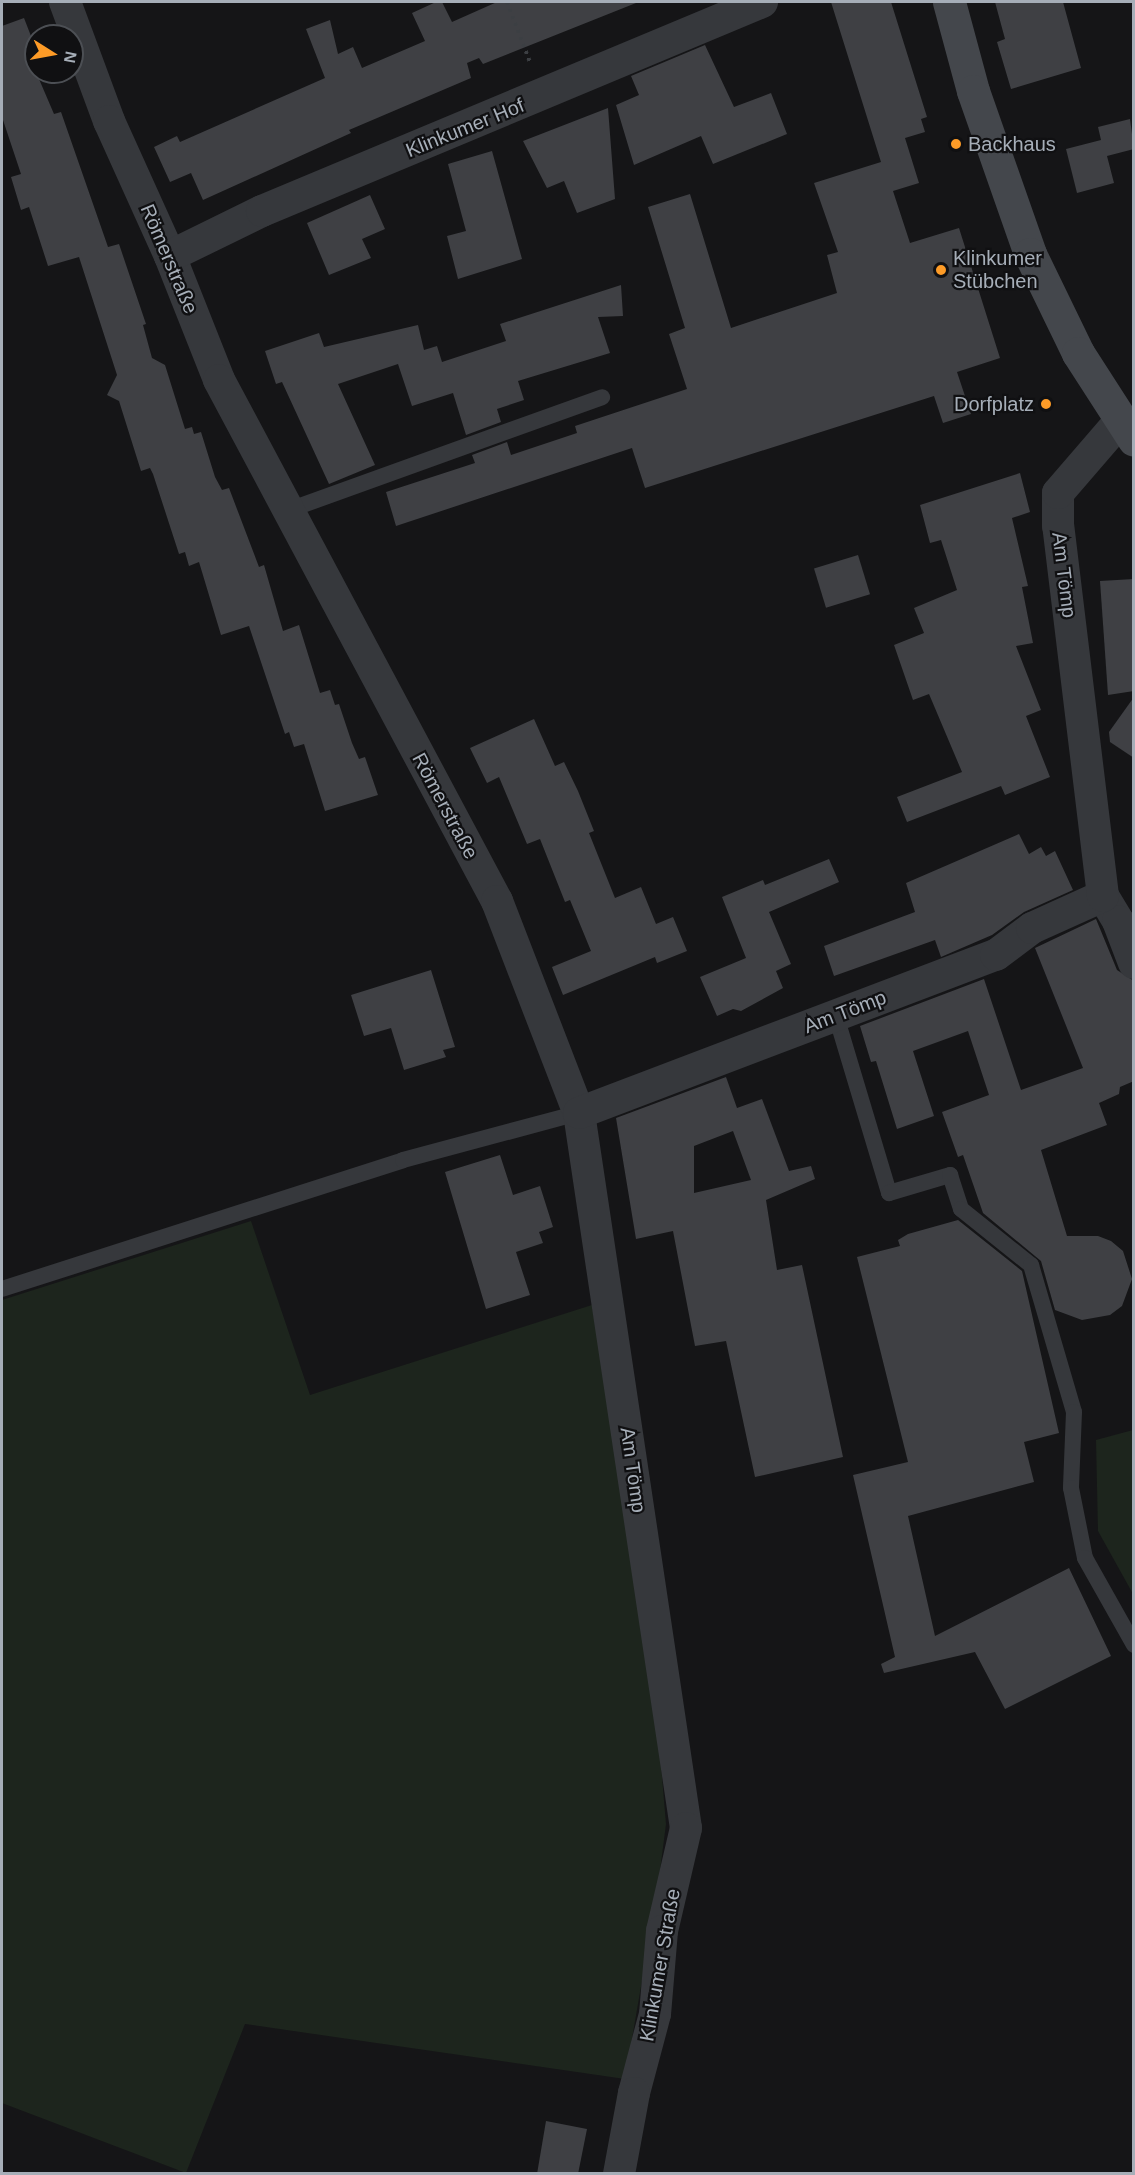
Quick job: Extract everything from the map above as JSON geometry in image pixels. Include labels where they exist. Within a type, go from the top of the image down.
[{"type":"main road","points":[[949,2],[979,110],[1030,254],[1068,335],[1127,430]]},
{"type":"street","name":"Römerstraße","points":[[65,2],[109,121],[170,256],[219,380],[286,511],[497,901],[579,1113]]},
{"type":"street","name":"Klinkumer Hof","points":[[170,256],[262,211],[543,96],[762,2]]},
{"type":"street","name":"Am Tömp","points":[[1127,430],[1058,493],[1058,526],[1103,896],[1118,921],[1134,963]]},
{"type":"street","name":"Am Tömp","points":[[686,1828],[579,1113],[996,955],[1032,928],[1103,896]]},
{"type":"street","name":"Klinkumer Straße","points":[[619,2174],[634,2093],[655,2014],[662,1931],[686,1828]]},
{"type":"lane","points":[[286,511],[602,397]]},
{"type":"lane","points":[[836,1016],[889,1193],[950,1175],[961,1209],[1031,1265],[1074,1412],[1071,1488],[1085,1558],[1134,1645]]},
{"type":"lane","name":"Am Tömp","points":[[2,1289],[403,1160],[579,1113]]},
{"type":"path","points":[[507,2],[543,96]]},
{"type":"shaded area","points":[[251,1221],[310,1395],[592,1305],[656,1706],[666,1824],[657,1894],[625,2079],[245,2024],[186,2173],[2,2103],[2,1300]]},
{"type":"shaded area","points":[[1134,1430],[1133,1594],[1098,1531],[1096,1440]]},
{"type":"building","points":[[436,2],[442,2],[452,22],[497,2],[636,3],[483,64],[479,58],[467,63],[471,78],[349,130],[351,133],[203,200],[191,173],[170,182],[154,147],[177,136],[180,142],[325,78],[306,29],[330,20],[338,54],[353,47],[362,68],[425,41],[412,13]]},
{"type":"building","points":[[831,2],[891,2],[927,117],[921,119],[925,132],[905,138],[919,183],[893,191],[910,243],[959,228],[1000,358],[957,372],[971,414],[943,423],[934,396],[645,488],[632,448],[396,526],[386,492],[475,463],[472,455],[507,442],[511,455],[577,433],[575,426],[687,389],[669,334],[685,328],[648,207],[690,194],[731,328],[837,293],[827,255],[838,252],[814,183],[881,162]]},
{"type":"building","points":[[995,2],[1063,2],[1081,68],[1011,89],[997,42],[1005,39]]},
{"type":"building","points":[[24,18],[26,24],[24,24],[24,84],[41,84],[54,114],[61,112],[108,247],[119,244],[146,324],[143,325],[152,358],[165,365],[185,429],[192,427],[194,434],[201,432],[215,477],[222,490],[229,488],[259,567],[264,565],[283,631],[299,625],[320,693],[330,690],[335,705],[339,704],[352,743],[359,759],[365,757],[378,795],[325,811],[304,744],[294,747],[289,732],[285,734],[249,626],[221,635],[199,562],[189,566],[185,552],[179,554],[153,474],[150,468],[141,471],[119,401],[107,395],[117,375],[79,257],[48,266],[29,207],[21,210],[11,177],[21,174],[2,117],[2,26]]},
{"type":"building","points":[[705,45],[734,107],[771,93],[787,134],[713,164],[701,136],[634,165],[616,105],[639,95],[631,76]]},
{"type":"building","points":[[608,108],[615,199],[577,213],[564,181],[547,188],[523,141]]},
{"type":"building","points":[[1130,119],[1134,149],[1107,156],[1114,183],[1077,193],[1066,149],[1101,140],[1098,127]]},
{"type":"building","points":[[492,151],[522,259],[458,279],[447,236],[466,231],[448,164]]},
{"type":"building","points":[[370,195],[385,229],[362,239],[371,258],[329,275],[307,223]]},
{"type":"building","points":[[621,285],[623,316],[598,317],[610,353],[518,381],[524,400],[497,409],[501,422],[466,435],[453,393],[412,406],[398,364],[338,384],[375,465],[329,484],[282,382],[276,384],[265,351],[319,333],[324,347],[418,325],[424,350],[437,346],[442,362],[506,341],[500,324]]},
{"type":"building","points":[[1020,473],[1030,512],[1012,518],[1028,586],[1022,587],[1033,643],[1016,646],[1041,710],[1026,716],[1050,777],[1005,795],[1001,786],[907,822],[897,797],[962,772],[929,694],[913,700],[894,645],[924,633],[914,608],[957,590],[941,540],[930,543],[920,505]]},
{"type":"building","points":[[858,555],[870,594],[826,608],[814,568]]},
{"type":"building","points":[[1134,579],[1134,691],[1108,695],[1100,581]]},
{"type":"building","points":[[1134,697],[1134,758],[1110,742],[1109,732]]},
{"type":"building","points":[[534,719],[555,766],[564,762],[578,791],[594,831],[589,833],[615,898],[641,887],[656,924],[673,917],[687,951],[657,963],[655,957],[563,995],[552,967],[591,951],[570,900],[565,902],[540,839],[527,844],[499,777],[487,783],[470,748]]},
{"type":"building","points":[[1019,834],[1029,854],[1041,847],[1046,856],[1055,851],[1073,890],[1024,912],[992,935],[941,957],[935,940],[834,976],[824,946],[915,912],[906,883]]},
{"type":"building","points":[[829,859],[839,882],[769,912],[791,964],[776,971],[783,988],[741,1011],[733,1009],[717,1016],[700,977],[746,958],[722,897],[763,880],[765,885]]},
{"type":"building","points":[[1096,919],[1117,970],[1134,981],[1134,1081],[1120,1087],[1119,1094],[1099,1103],[1107,1125],[1041,1150],[1067,1236],[1098,1236],[1111,1241],[1123,1251],[1132,1279],[1122,1306],[1110,1315],[1082,1320],[1055,1310],[1041,1261],[983,1213],[963,1155],[958,1157],[942,1112],[989,1095],[968,1031],[913,1051],[934,1116],[897,1129],[876,1061],[871,1062],[860,1026],[984,979],[1021,1090],[1083,1068],[1035,948]]},
{"type":"building","points":[[431,970],[455,1047],[443,1050],[446,1057],[404,1070],[391,1028],[364,1036],[351,995]]},
{"type":"building","points":[[726,1077],[737,1108],[762,1099],[789,1171],[811,1166],[815,1179],[766,1200],[777,1270],[802,1265],[843,1457],[755,1477],[726,1341],[695,1346],[673,1231],[636,1239],[616,1118]],"holes":[[[733,1131],[751,1180],[694,1193],[694,1146]]]},
{"type":"building","points":[[500,1155],[513,1195],[540,1186],[553,1227],[539,1232],[543,1243],[516,1252],[530,1295],[486,1309],[445,1172]]},
{"type":"building","points":[[958,1220],[1022,1271],[1059,1433],[1024,1442],[1034,1482],[908,1516],[935,1636],[1069,1568],[1111,1656],[1005,1709],[975,1652],[884,1673],[881,1664],[895,1657],[853,1475],[908,1462],[857,1257],[900,1246],[898,1240],[908,1234]]},
{"type":"building","points":[[546,2121],[587,2129],[578,2174],[537,2174]]},
{"type":"place","name":"Backhaus","points":[[956,144]]},
{"type":"place","name":"Klinkumer Stübchen","points":[[941,270]]},
{"type":"place","name":"Dorfplatz","points":[[1046,404]]}]
